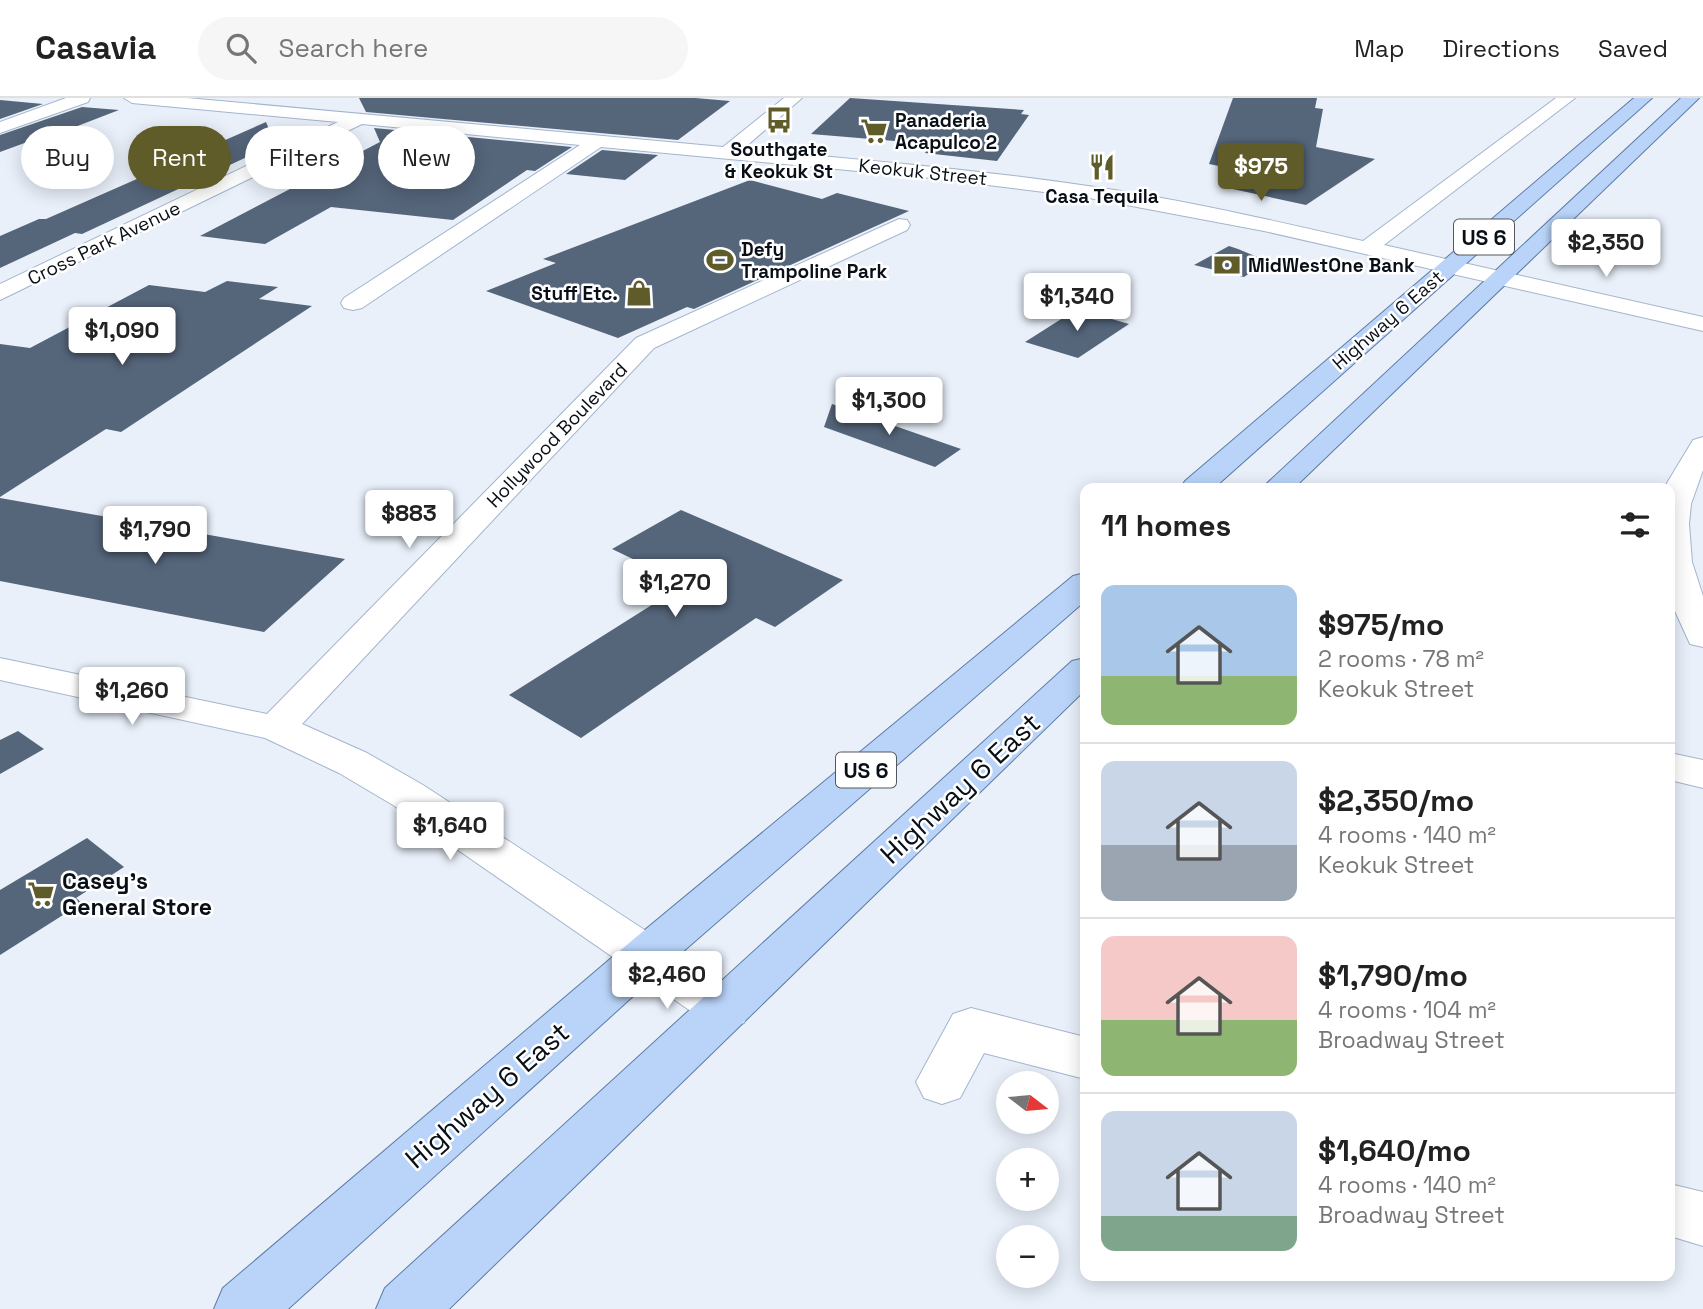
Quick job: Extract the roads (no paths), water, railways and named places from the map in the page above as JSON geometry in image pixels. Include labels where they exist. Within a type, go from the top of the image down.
[{"type":"main road","name":"Highway 6 East","points":[[1202,483],[1644,98]]},
{"type":"main road","name":"Highway 6 East","points":[[1281,483],[1691,98]]},
{"type":"main road","name":"Highway 6 East","points":[[244,1309],[646,956],[1080,587]]},
{"type":"main road","name":"Highway 6 East","points":[[406,1309],[1080,674]]},
{"type":"street","points":[[0,128],[82,98]]},
{"type":"street","name":"Keokuk Street","points":[[132,98],[932,172],[1073,190],[1198,211],[1703,324]]},
{"type":"street","points":[[727,153],[794,98]]},
{"type":"street","points":[[1367,248],[1567,98]]},
{"type":"street","points":[[0,114],[31,116]]},
{"type":"street","name":"Cross Park Avenue","points":[[0,293],[359,119]]},
{"type":"street","points":[[353,303],[598,141]]},
{"type":"street","name":"Hollywood Boulevard","points":[[276,728],[645,343],[899,226]]},
{"type":"street","points":[[1675,503],[1682,482],[1703,446]]},
{"type":"street","points":[[1675,566],[1703,636]]},
{"type":"street","points":[[0,669],[276,728],[353,763],[408,795],[726,1009]]},
{"type":"street","points":[[1675,768],[1703,774]]},
{"type":"street","points":[[942,1082],[971,1029],[1080,1057]]},
{"type":"street","points":[[1675,1211],[1703,1219]]},
{"type":"place","name":"Southgate & Keokuk St","points":[[779,120]]},
{"type":"place","name":"Panaderia Acapulco 2","points":[[874,131]]},
{"type":"place","name":"Casa Tequila","points":[[1102,167]]},
{"type":"place","name":"Defy Trampoline Park","points":[[720,260]]},
{"type":"place","name":"MidWestOne Bank","points":[[1227,265]]},
{"type":"place","name":"Stuff Etc.","points":[[639,293]]},
{"type":"place","name":"Casey's General Store","points":[[41,894]]}]
